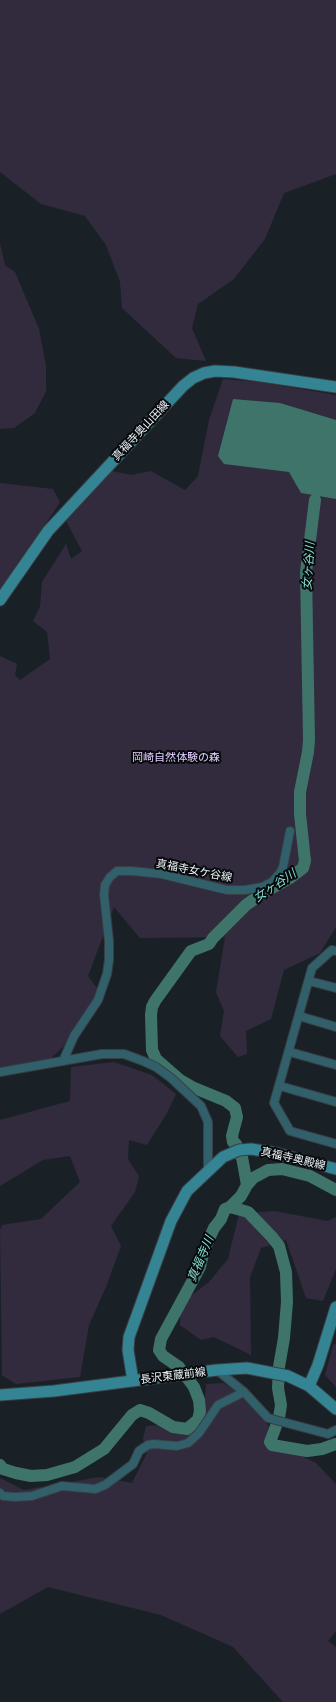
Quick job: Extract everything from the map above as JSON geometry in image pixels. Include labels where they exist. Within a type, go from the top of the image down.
[{"type":"street","name":"真福寺奥山田線","points":[[0,600],[48,531],[193,378],[204,373],[215,371],[234,372],[336,387]]},
{"type":"street","name":"真福寺女ケ谷線","points":[[63,1061],[74,1036],[98,1000],[107,974],[109,941],[104,895],[105,885],[110,877],[118,871],[132,871],[161,874],[227,890],[245,890],[262,887],[272,882],[280,873],[283,866],[290,831]]},
{"type":"street","points":[[336,951],[332,950],[312,968],[290,1052],[274,1103],[290,1131],[336,1144]]},
{"type":"street","points":[[309,980],[336,988]]},
{"type":"street","points":[[299,1016],[336,1026]]},
{"type":"street","points":[[290,1052],[336,1065]]},
{"type":"street","points":[[0,1072],[102,1054],[124,1054],[150,1064],[166,1074],[201,1106],[208,1122],[208,1170]]},
{"type":"street","points":[[280,1086],[336,1102]]},
{"type":"street","name":"真福寺奥殿線","points":[[133,1381],[128,1350],[129,1336],[170,1221],[187,1191],[208,1170],[228,1154],[244,1149],[276,1153],[336,1169]]},
{"type":"street","points":[[309,1386],[318,1365],[336,1307]]},
{"type":"street","name":"長沢東蔵前線","points":[[0,1395],[54,1391],[217,1370],[247,1368],[288,1376],[309,1386],[336,1409]]},
{"type":"street","points":[[217,1370],[244,1392],[271,1420],[328,1434],[336,1430]]},
{"type":"street","points":[[0,1493],[3,1496],[32,1496],[62,1486],[94,1489],[105,1485],[133,1464],[139,1451],[148,1445],[154,1444],[177,1446],[188,1443],[199,1433],[218,1405],[244,1392]]},
{"type":"green space","points":[[0,0],[336,0],[336,174],[284,193],[265,239],[234,279],[198,304],[192,328],[206,361],[176,358],[122,308],[120,282],[106,245],[85,216],[41,204],[0,172]]},
{"type":"green space","points":[[0,243],[5,265],[15,272],[39,329],[46,366],[46,391],[35,413],[14,428],[0,429]]},
{"type":"green space","name":"岡崎自然体験の森","points":[[223,379],[258,382],[336,395],[336,927],[320,953],[284,970],[271,1019],[246,1031],[247,1054],[238,1057],[220,1036],[224,1011],[216,992],[225,937],[140,938],[114,907],[88,976],[99,991],[63,1047],[48,1061],[0,1067],[0,656],[17,664],[15,675],[20,680],[50,659],[47,632],[33,621],[40,607],[42,582],[66,544],[71,559],[82,551],[65,519],[107,470],[131,475],[151,471],[185,490],[198,476],[209,420]]},
{"type":"green space","points":[[0,483],[53,489],[60,502],[0,593]]},
{"type":"green space","points":[[114,1062],[152,1075],[176,1094],[167,1113],[147,1145],[129,1140],[128,1159],[139,1176],[135,1192],[111,1226],[121,1246],[106,1287],[89,1325],[80,1377],[16,1384],[2,1375],[0,1230],[2,1225],[41,1219],[80,1182],[70,1156],[43,1160],[0,1186],[0,1120],[70,1101],[71,1067]]},
{"type":"green space","points":[[274,1211],[328,1221],[336,1217],[336,1269],[323,1301],[306,1298],[286,1240],[261,1248],[250,1277],[251,1355],[214,1337],[201,1340],[180,1325],[180,1304],[209,1282],[228,1259],[239,1214]]},
{"type":"green space","points":[[336,1343],[336,1387],[325,1375],[333,1345]]},
{"type":"green space","points":[[223,1383],[236,1391],[269,1426],[266,1439],[267,1448],[300,1455],[316,1463],[336,1484],[336,1631],[328,1641],[336,1647],[336,1702],[283,1702],[233,1647],[161,1615],[48,1587],[0,1614],[0,1478],[24,1490],[99,1477],[132,1483],[147,1453],[143,1439],[146,1426],[160,1425],[183,1435],[198,1428],[204,1411],[206,1384]]},
{"type":"shaded area","points":[[233,399],[280,403],[336,420],[336,499],[301,493],[289,472],[224,464],[218,456]]},
{"type":"waterway","name":"女ヶ谷川","points":[[247,1185],[242,1157],[239,1154],[236,1144],[233,1142],[232,1136],[237,1117],[235,1108],[226,1101],[192,1087],[180,1080],[156,1059],[152,1050],[151,1015],[152,1007],[155,1001],[191,951],[209,944],[213,938],[246,905],[263,893],[290,878],[303,868],[305,861],[300,814],[300,792],[309,740],[306,572],[315,500]]},
{"type":"waterway","points":[[230,1207],[241,1196],[253,1178],[268,1170],[282,1169],[310,1176],[336,1190]]},
{"type":"waterway","name":"真福寺川","points":[[0,1465],[3,1469],[31,1476],[47,1475],[75,1467],[104,1449],[132,1415],[140,1410],[149,1413],[173,1427],[187,1429],[198,1420],[200,1411],[199,1400],[194,1387],[179,1367],[163,1356],[159,1350],[161,1339],[200,1267],[204,1250],[214,1228],[221,1219],[225,1209],[230,1207],[248,1212],[272,1237],[279,1246],[286,1272],[287,1302],[278,1388],[281,1405],[279,1418],[270,1442],[272,1445],[307,1451],[322,1449],[336,1444]]}]
